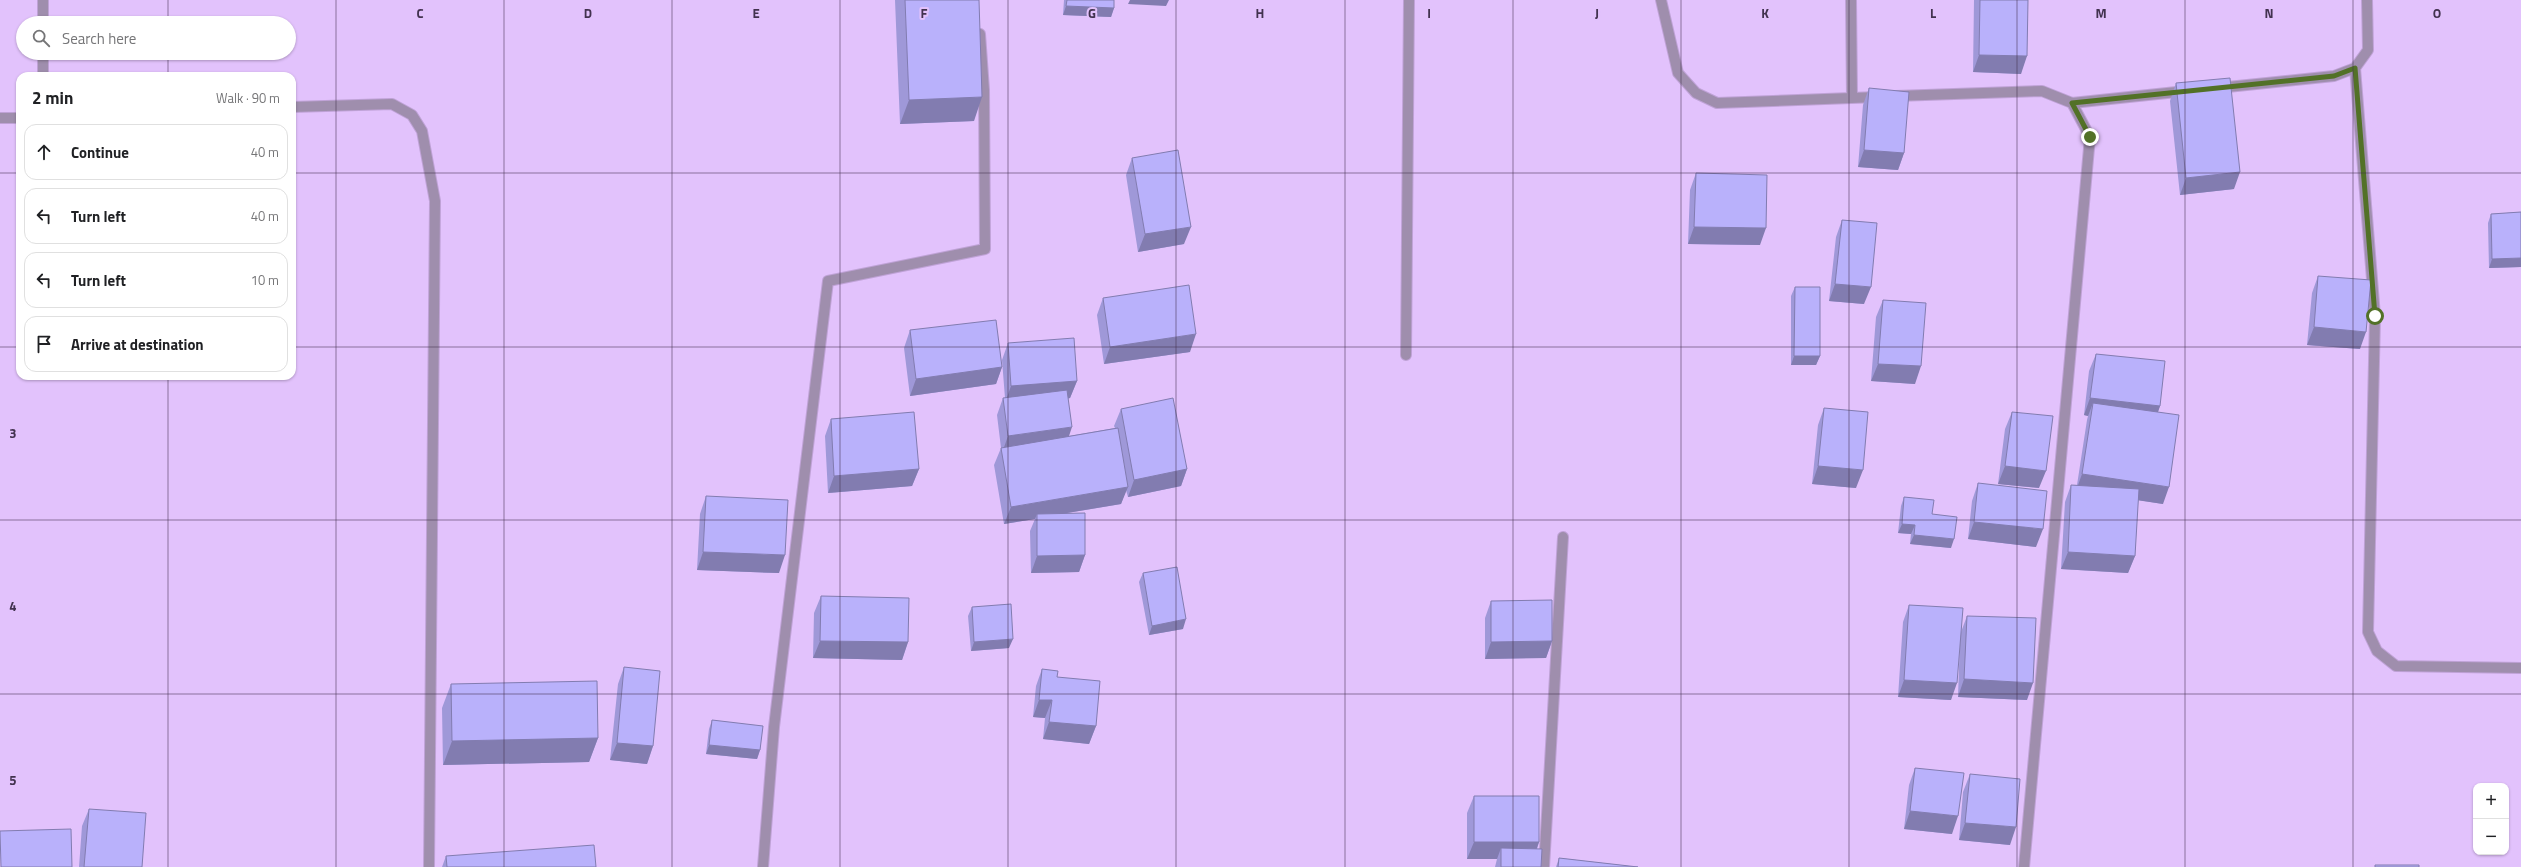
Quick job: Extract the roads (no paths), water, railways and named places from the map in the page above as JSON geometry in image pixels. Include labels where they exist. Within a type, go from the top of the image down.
[{"type":"street","points":[[43,0],[43,16]]},
{"type":"street","points":[[1406,355],[1409,0]]},
{"type":"street","points":[[1661,0],[1678,73],[1696,93],[1717,103],[2042,91],[2072,103],[2334,76],[2355,68],[2368,50],[2367,0]]},
{"type":"street","points":[[1851,0],[1852,98]]},
{"type":"street","points":[[763,867],[774,727],[828,280],[986,249],[984,90],[979,22]]},
{"type":"street","points":[[43,60],[43,72]]},
{"type":"street","points":[[2355,68],[2375,316],[2368,632],[2377,651],[2396,666],[2521,668]]},
{"type":"street","points":[[2024,867],[2090,137],[2072,103]]},
{"type":"street","points":[[296,107],[392,104],[412,115],[422,131],[435,201],[429,867]]},
{"type":"street","points":[[0,118],[16,118]]},
{"type":"street","points":[[1544,867],[1563,537]]}]
